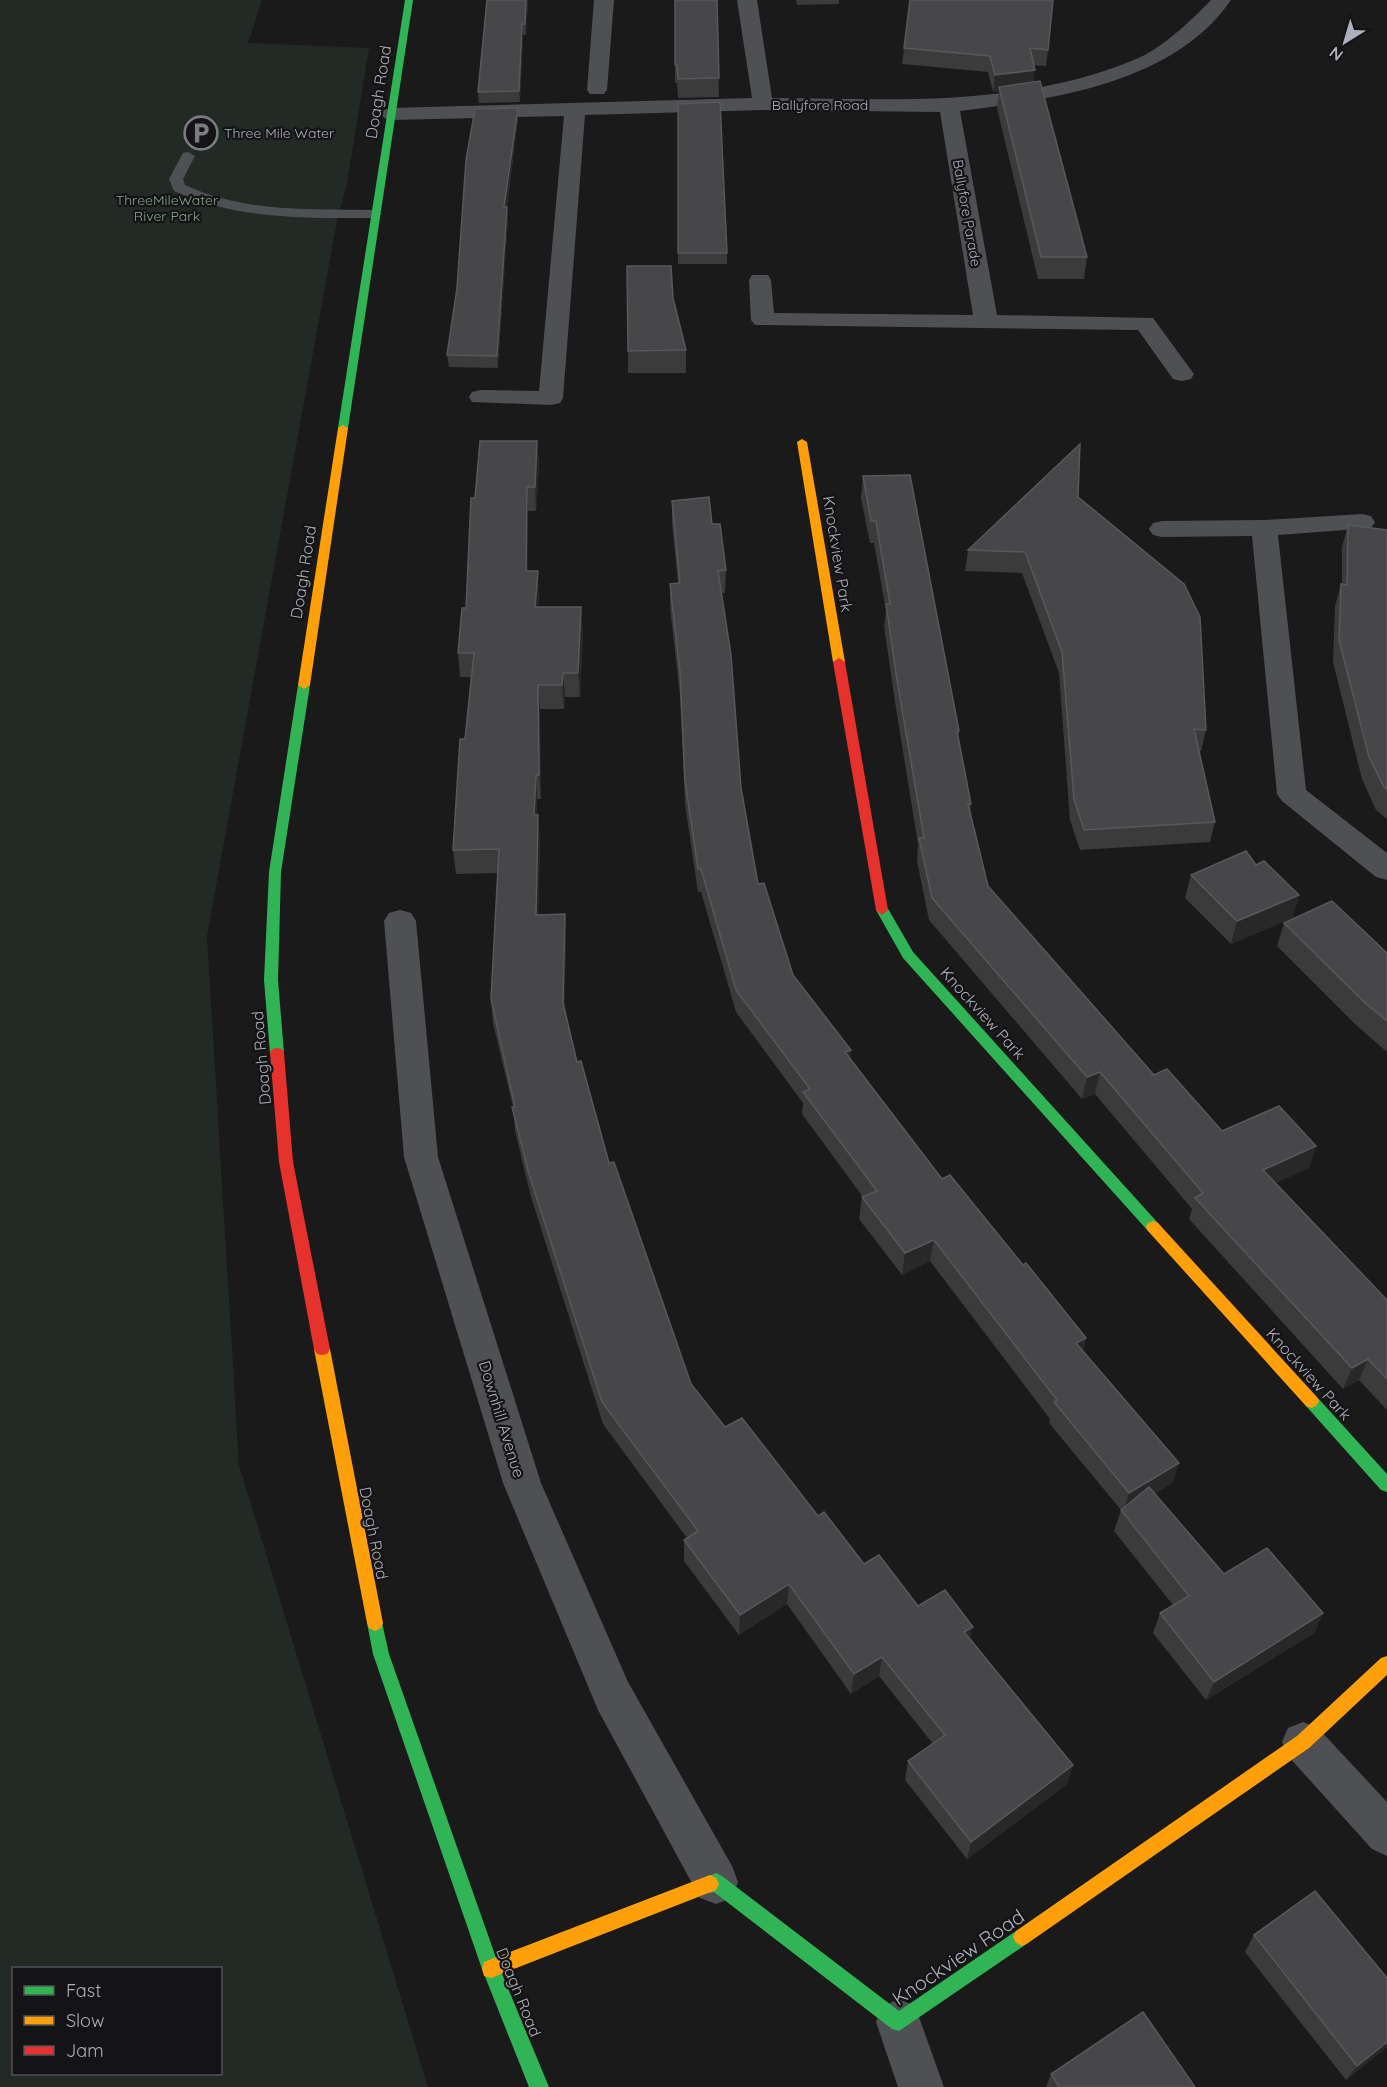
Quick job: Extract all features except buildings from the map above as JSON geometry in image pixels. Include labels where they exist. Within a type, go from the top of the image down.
[{"type":"main road","name":"Doagh Road","points":[[409,0],[275,872],[271,980],[286,1162],[381,1654],[491,1969],[539,2087]]},
{"type":"main road","name":"Knockview Park","points":[[802,442],[880,908],[908,955],[1387,1485]]},
{"type":"main road","name":"Knockview Road","points":[[716,1882],[899,2022],[1303,1742],[1387,1664]]},
{"type":"main road","points":[[491,1969],[716,1882]]},
{"type":"street","points":[[597,90],[604,0]]},
{"type":"street","points":[[747,0],[763,104]]},
{"type":"street","name":"Ballyfore Road","points":[[391,114],[763,104],[949,106],[1044,94],[1144,63],[1198,25],[1221,0]]},
{"type":"street","name":"Ballyfore Parade","points":[[949,106],[986,321]]},
{"type":"street","points":[[481,397],[551,398],[575,110]]},
{"type":"street","points":[[760,280],[763,320],[1145,323],[1182,374]]},
{"type":"street","points":[[1162,529],[1264,528],[1362,522]]},
{"type":"street","points":[[1264,528],[1292,794],[1387,869]]},
{"type":"street","name":"Downhill Avenue","points":[[400,921],[421,1157],[522,1484],[613,1696],[716,1882]]},
{"type":"street","points":[[1303,1742],[1387,1834]]},
{"type":"street","points":[[899,2022],[921,2087]]},
{"type":"lane","points":[[188,156],[176,178],[179,188],[217,205],[269,210],[375,214]]},
{"type":"green space","name":"ThreeMileWater River Park","points":[[0,0],[262,0],[248,43],[369,48],[347,183],[337,221],[207,936],[239,1465],[428,2087],[0,2087]]},
{"type":"traffic: fast","points":[[343,428],[409,0]]},
{"type":"traffic: fast","points":[[277,1053],[271,980],[275,872],[304,685]]},
{"type":"traffic: fast","points":[[882,910],[908,955],[1153,1227]]},
{"type":"traffic: fast","points":[[1311,1401],[1387,1485]]},
{"type":"traffic: fast","points":[[375,1623],[381,1654],[491,1969],[539,2087]]},
{"type":"traffic: fast","points":[[710,1884],[716,1882],[899,2022],[1022,1937]]},
{"type":"traffic: slow","points":[[304,685],[343,428]]},
{"type":"traffic: slow","points":[[802,442],[839,662]]},
{"type":"traffic: slow","points":[[1153,1227],[1311,1401]]},
{"type":"traffic: slow","points":[[322,1349],[375,1623]]},
{"type":"traffic: slow","points":[[1022,1937],[1303,1742],[1387,1664]]},
{"type":"traffic: slow","points":[[491,1969],[710,1884]]},
{"type":"traffic: jam","points":[[839,662],[882,910]]},
{"type":"traffic: jam","points":[[277,1053],[286,1162],[322,1349]]},
{"type":"place","name":"Three Mile Water","points":[[201,133]]}]
